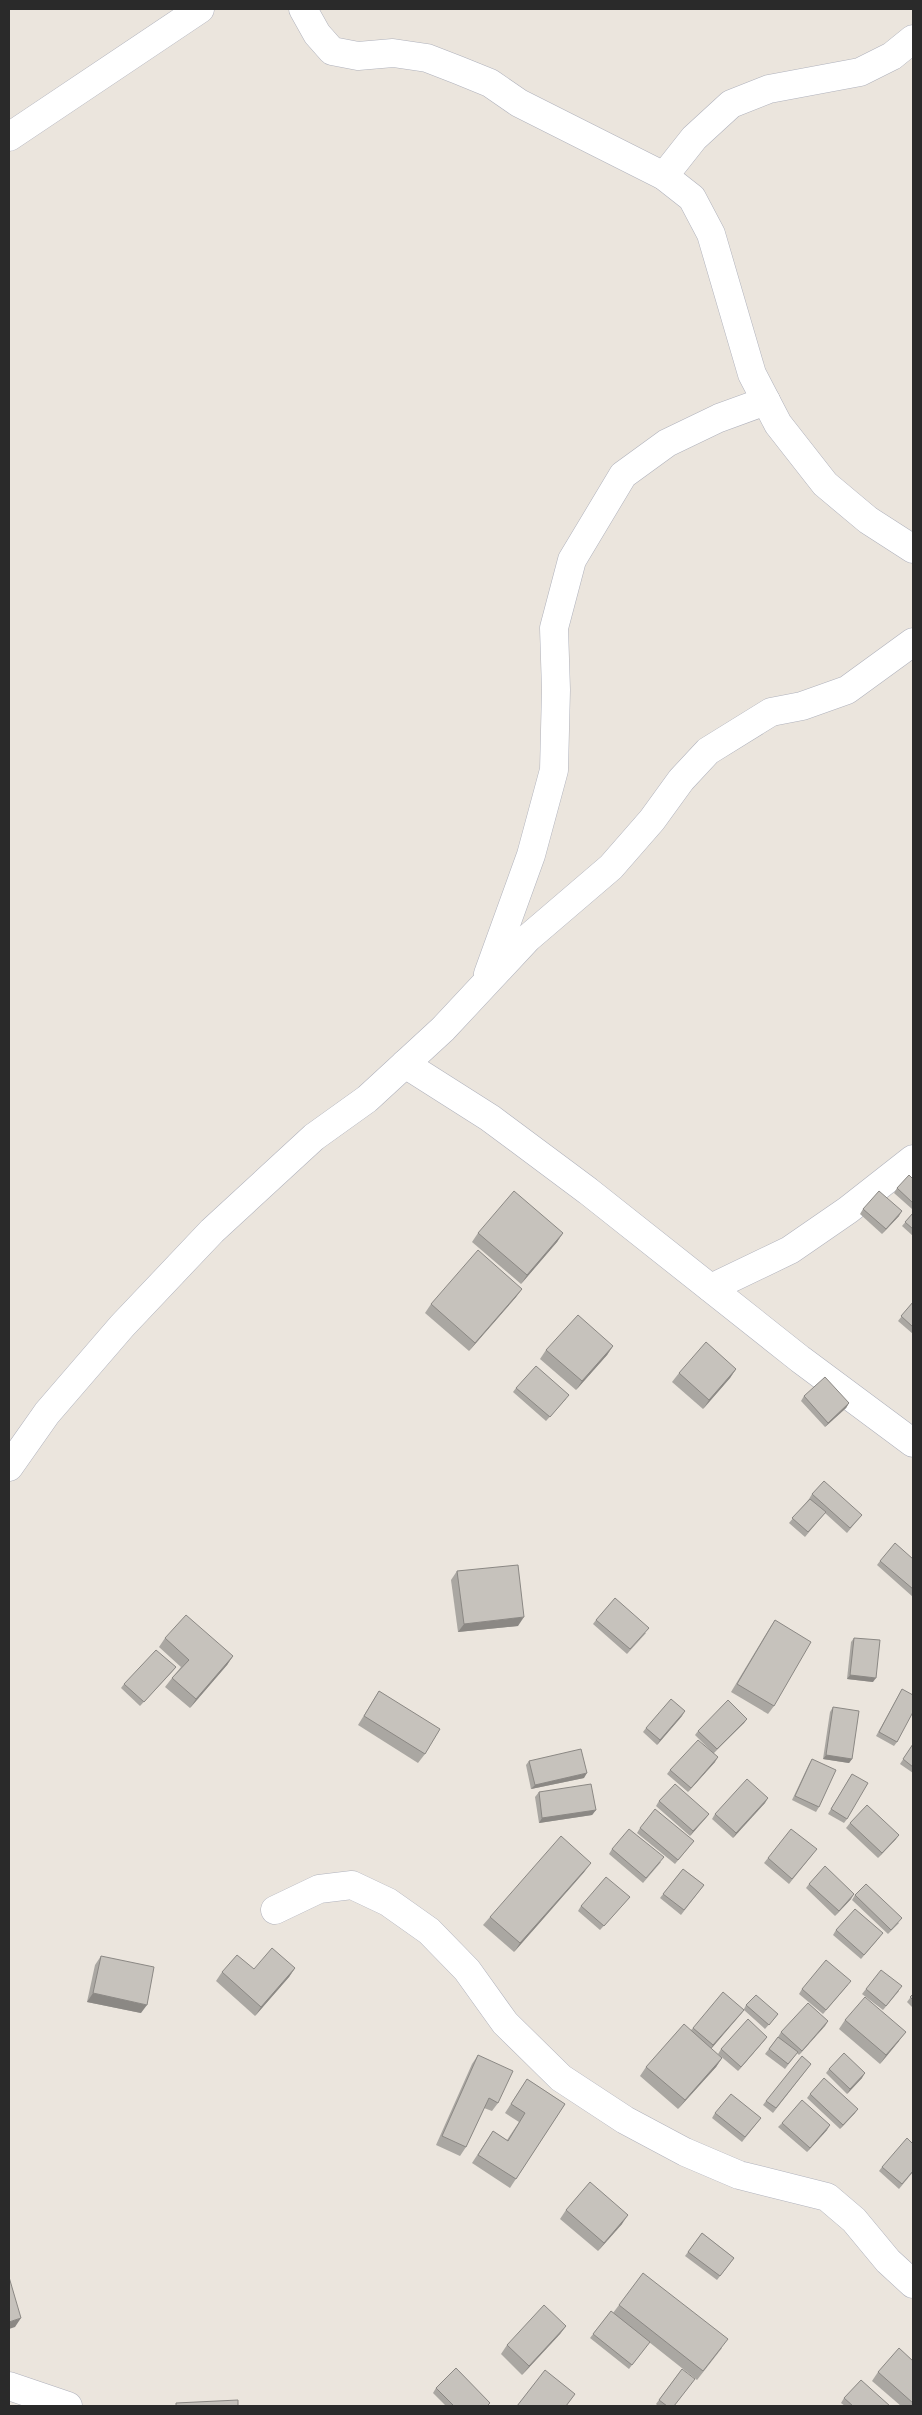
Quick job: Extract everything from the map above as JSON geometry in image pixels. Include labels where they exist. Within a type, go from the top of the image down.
[{"type":"street","points":[[9,137],[200,9]]},
{"type":"street","points":[[303,9],[317,34],[332,51],[358,56],[393,53],[427,58],[490,83],[519,103],[664,176],[692,198],[711,234],[752,374],[778,424],[825,484],[868,520],[913,549]]},
{"type":"street","points":[[664,176],[694,138],[731,104],[769,89],[860,72],[892,56],[913,39]]},
{"type":"street","points":[[484,985],[531,855],[554,770],[556,690],[554,628],[572,560],[623,475],[667,443],[719,418],[766,401]]},
{"type":"street","points":[[9,1467],[47,1413],[122,1326],[212,1231],[314,1137],[367,1098],[405,1064],[443,1029],[528,938],[611,867],[708,751],[771,712],[802,706],[847,690],[913,642]]},
{"type":"street","points":[[405,1064],[490,1118],[588,1191],[800,1359],[913,1442]]},
{"type":"street","points":[[711,1288],[790,1250],[848,1210],[913,1159]]},
{"type":"street","points":[[275,1910],[319,1889],[352,1885],[388,1902],[429,1931],[467,1970],[505,2023],[561,2078],[625,2120],[685,2152],[739,2175],[827,2197],[854,2220],[888,2261],[913,2284]]},
{"type":"street","points":[[9,2386],[68,2406]]},
{"type":"building","points":[[909,1175],[913,1179],[913,1203],[897,1188]]},
{"type":"building","points":[[514,1191],[563,1233],[527,1275],[478,1233]]},
{"type":"building","points":[[879,1191],[902,1211],[886,1229],[863,1209]]},
{"type":"building","points":[[913,1213],[913,1229],[905,1222]]},
{"type":"building","points":[[478,1250],[522,1289],[475,1343],[431,1304]]},
{"type":"building","points":[[913,1302],[913,1327],[901,1316]]},
{"type":"building","points":[[578,1315],[613,1346],[582,1381],[546,1350]]},
{"type":"building","points":[[706,1342],[736,1369],[709,1400],[679,1373]]},
{"type":"building","points":[[536,1366],[569,1395],[550,1417],[516,1388]]},
{"type":"building","points":[[825,1377],[849,1403],[828,1423],[804,1396]]},
{"type":"building","points":[[824,1481],[862,1515],[850,1528],[812,1494]]},
{"type":"building","points":[[810,1499],[826,1512],[808,1532],[792,1518]]},
{"type":"building","points":[[895,1543],[913,1559],[913,1589],[880,1561]]},
{"type":"building","points":[[518,1565],[524,1617],[464,1624],[457,1571]]},
{"type":"building","points":[[615,1598],[649,1628],[630,1649],[596,1620]]},
{"type":"building","points":[[186,1615],[233,1656],[196,1699],[172,1678],[189,1660],[165,1638]]},
{"type":"building","points":[[775,1620],[811,1642],[774,1706],[737,1684]]},
{"type":"building","points":[[854,1638],[880,1640],[876,1678],[850,1675]]},
{"type":"building","points":[[156,1650],[176,1667],[144,1702],[124,1684]]},
{"type":"building","points":[[902,1689],[913,1695],[913,1712],[897,1742],[879,1732]]},
{"type":"building","points":[[379,1691],[440,1729],[425,1754],[364,1716]]},
{"type":"building","points":[[671,1699],[685,1711],[660,1740],[646,1728]]},
{"type":"building","points":[[728,1700],[747,1719],[717,1749],[698,1731]]},
{"type":"building","points":[[833,1707],[859,1711],[852,1759],[826,1755]]},
{"type":"building","points":[[698,1740],[718,1757],[691,1788],[670,1770]]},
{"type":"building","points":[[913,1744],[913,1767],[903,1759]]},
{"type":"building","points":[[581,1749],[587,1773],[535,1785],[529,1761]]},
{"type":"building","points":[[812,1759],[836,1770],[819,1807],[795,1796]]},
{"type":"building","points":[[852,1774],[868,1783],[847,1819],[831,1809]]},
{"type":"building","points":[[747,1779],[768,1798],[736,1833],[715,1814]]},
{"type":"building","points":[[591,1784],[596,1810],[542,1818],[539,1792]]},
{"type":"building","points":[[675,1784],[709,1814],[693,1831],[659,1801]]},
{"type":"building","points":[[867,1805],[899,1835],[882,1853],[850,1823]]},
{"type":"building","points":[[655,1809],[694,1841],[678,1860],[640,1828]]},
{"type":"building","points":[[629,1829],[664,1857],[646,1878],[612,1849]]},
{"type":"building","points":[[791,1829],[817,1849],[792,1879],[768,1858]]},
{"type":"building","points":[[561,1836],[591,1863],[520,1943],[490,1917]]},
{"type":"building","points":[[825,1866],[854,1894],[839,1911],[809,1884]]},
{"type":"building","points":[[683,1869],[704,1885],[684,1910],[663,1894]]},
{"type":"building","points":[[606,1877],[630,1897],[604,1926],[581,1906]]},
{"type":"building","points":[[866,1884],[902,1918],[891,1930],[855,1895]]},
{"type":"building","points":[[855,1909],[883,1933],[864,1955],[836,1930]]},
{"type":"building","points":[[272,1948],[295,1968],[261,2007],[222,1972],[237,1955],[254,1969]]},
{"type":"building","points":[[101,1956],[154,1967],[147,2005],[93,1993]]},
{"type":"building","points":[[826,1960],[851,1981],[826,2010],[802,1989]]},
{"type":"building","points":[[881,1970],[902,1986],[886,2006],[866,1989]]},
{"type":"building","points":[[723,1992],[744,2010],[713,2045],[693,2028]]},
{"type":"building","points":[[756,1995],[778,2014],[769,2025],[746,2005]]},
{"type":"building","points":[[865,1997],[906,2032],[886,2055],[845,2020]]},
{"type":"building","points":[[808,2003],[828,2021],[802,2051],[781,2032]]},
{"type":"building","points":[[748,2019],[767,2037],[741,2067],[721,2049]]},
{"type":"building","points":[[684,2024],[722,2058],[685,2100],[646,2067]]},
{"type":"building","points":[[778,2037],[798,2052],[788,2064],[769,2049]]},
{"type":"building","points":[[844,2053],[865,2073],[850,2089],[829,2069]]},
{"type":"building","points":[[478,2055],[513,2071],[498,2103],[489,2098],[466,2147],[442,2136]]},
{"type":"building","points":[[802,2056],[811,2064],[776,2108],[766,2101]]},
{"type":"building","points":[[824,2078],[858,2109],[843,2125],[810,2094]]},
{"type":"building","points":[[527,2079],[565,2104],[516,2179],[478,2155],[493,2131],[508,2141],[525,2113],[511,2104]]},
{"type":"building","points":[[731,2094],[761,2118],[745,2137],[715,2113]]},
{"type":"building","points":[[802,2100],[830,2125],[810,2148],[782,2123]]},
{"type":"building","points":[[907,2138],[913,2144],[913,2171],[902,2184],[882,2167]]},
{"type":"building","points":[[590,2182],[628,2215],[604,2243],[566,2210]]},
{"type":"building","points":[[702,2233],[734,2258],[720,2276],[688,2252]]},
{"type":"building","points":[[643,2273],[728,2339],[703,2371],[619,2305]]},
{"type":"building","points":[[9,2277],[21,2318],[9,2322]]},
{"type":"building","points":[[544,2305],[566,2326],[529,2366],[507,2345]]},
{"type":"building","points":[[611,2311],[650,2342],[632,2365],[593,2334]]},
{"type":"building","points":[[899,2348],[913,2361],[913,2403],[878,2372]]},
{"type":"building","points":[[456,2368],[490,2403],[487,2406],[454,2406],[436,2388]]},
{"type":"building","points":[[682,2369],[695,2379],[674,2406],[667,2406],[659,2400]]},
{"type":"building","points":[[545,2370],[575,2394],[566,2406],[517,2406]]},
{"type":"building","points":[[861,2380],[890,2406],[853,2406],[844,2398]]},
{"type":"building","points":[[238,2400],[238,2406],[176,2406],[176,2403]]}]
